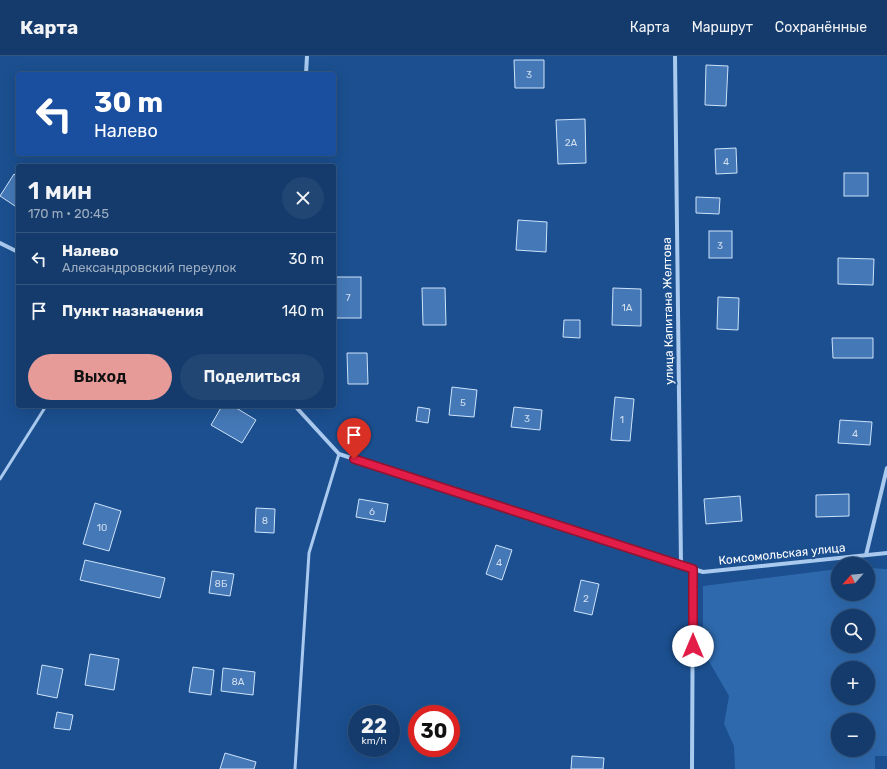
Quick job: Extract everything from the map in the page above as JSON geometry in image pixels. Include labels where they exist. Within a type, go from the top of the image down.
[{"type":"street","points":[[306,72],[307,56]]},
{"type":"street","name":"улица Капитана Желтова","points":[[674,56],[681,565]]},
{"type":"street","points":[[0,243],[16,251]]},
{"type":"street","points":[[297,408],[339,454]]},
{"type":"street","name":"Комсомольская улица","points":[[339,454],[703,572],[887,553]]},
{"type":"street","points":[[866,555],[887,468]]},
{"type":"street","points":[[692,769],[693,569]]},
{"type":"lane","points":[[0,479],[45,408]]},
{"type":"lane","points":[[295,769],[309,553],[339,454]]},
{"type":"shaded area","points":[[875,568],[887,569],[887,756],[875,756],[875,713],[831,713],[831,757],[875,757],[875,769],[735,769],[734,746],[724,724],[729,696],[703,651],[703,586],[831,570],[831,601],[875,601]]},
{"type":"building","points":[[514,60],[544,60],[544,88],[515,88]]},
{"type":"building","points":[[706,65],[728,66],[726,106],[705,105]]},
{"type":"building","points":[[585,119],[586,163],[558,164],[556,120]]},
{"type":"building","points":[[736,148],[737,173],[716,174],[715,149]]},
{"type":"building","points":[[844,173],[868,173],[868,196],[844,196]]},
{"type":"building","points":[[14,174],[16,176],[16,207],[0,196]]},
{"type":"building","points":[[696,197],[720,198],[719,214],[696,213]]},
{"type":"building","points":[[518,220],[547,222],[546,252],[516,250]]},
{"type":"building","points":[[709,231],[732,231],[732,258],[709,258]]},
{"type":"building","points":[[838,258],[874,259],[873,285],[838,284]]},
{"type":"building","points":[[336,277],[361,277],[361,318],[336,318]]},
{"type":"building","points":[[422,288],[445,288],[446,325],[423,325]]},
{"type":"building","points":[[613,288],[641,289],[641,326],[612,325]]},
{"type":"building","points":[[718,297],[739,298],[738,330],[717,329]]},
{"type":"building","points":[[564,320],[580,320],[580,338],[563,337]]},
{"type":"building","points":[[832,338],[873,338],[873,358],[833,358]]},
{"type":"building","points":[[347,353],[367,353],[368,384],[348,384]]},
{"type":"building","points":[[452,387],[477,390],[474,417],[449,415]]},
{"type":"building","points":[[615,397],[634,399],[630,441],[611,440]]},
{"type":"building","points":[[418,407],[430,409],[428,423],[416,421]]},
{"type":"building","points":[[514,407],[542,410],[540,430],[511,427]]},
{"type":"building","points":[[221,408],[236,408],[256,420],[242,443],[211,425]]},
{"type":"building","points":[[840,420],[872,422],[870,445],[838,443]]},
{"type":"building","points":[[849,494],[849,516],[816,517],[816,495]]},
{"type":"building","points":[[740,496],[742,521],[706,524],[704,499]]},
{"type":"building","points":[[359,499],[388,504],[385,522],[356,517]]},
{"type":"building","points":[[95,503],[121,511],[109,551],[83,544]]},
{"type":"building","points":[[256,508],[275,509],[274,533],[255,532]]},
{"type":"building","points":[[496,545],[512,550],[502,580],[486,574]]},
{"type":"building","points":[[85,560],[165,578],[160,598],[80,580]]},
{"type":"building","points":[[212,571],[234,574],[230,596],[209,593]]},
{"type":"building","points":[[581,580],[599,584],[592,615],[574,611]]},
{"type":"building","points":[[90,654],[119,659],[114,690],[85,685]]},
{"type":"building","points":[[42,665],[63,669],[57,698],[37,694]]},
{"type":"building","points":[[193,667],[214,670],[211,695],[189,692]]},
{"type":"building","points":[[223,668],[255,672],[253,695],[221,691]]},
{"type":"building","points":[[57,712],[73,715],[70,730],[54,728]]},
{"type":"building","points":[[225,753],[256,762],[254,769],[220,769]]},
{"type":"building","points":[[572,756],[604,758],[603,769],[571,769]]},
{"type":"route","points":[[354,459],[693,569],[693,646]]}]
